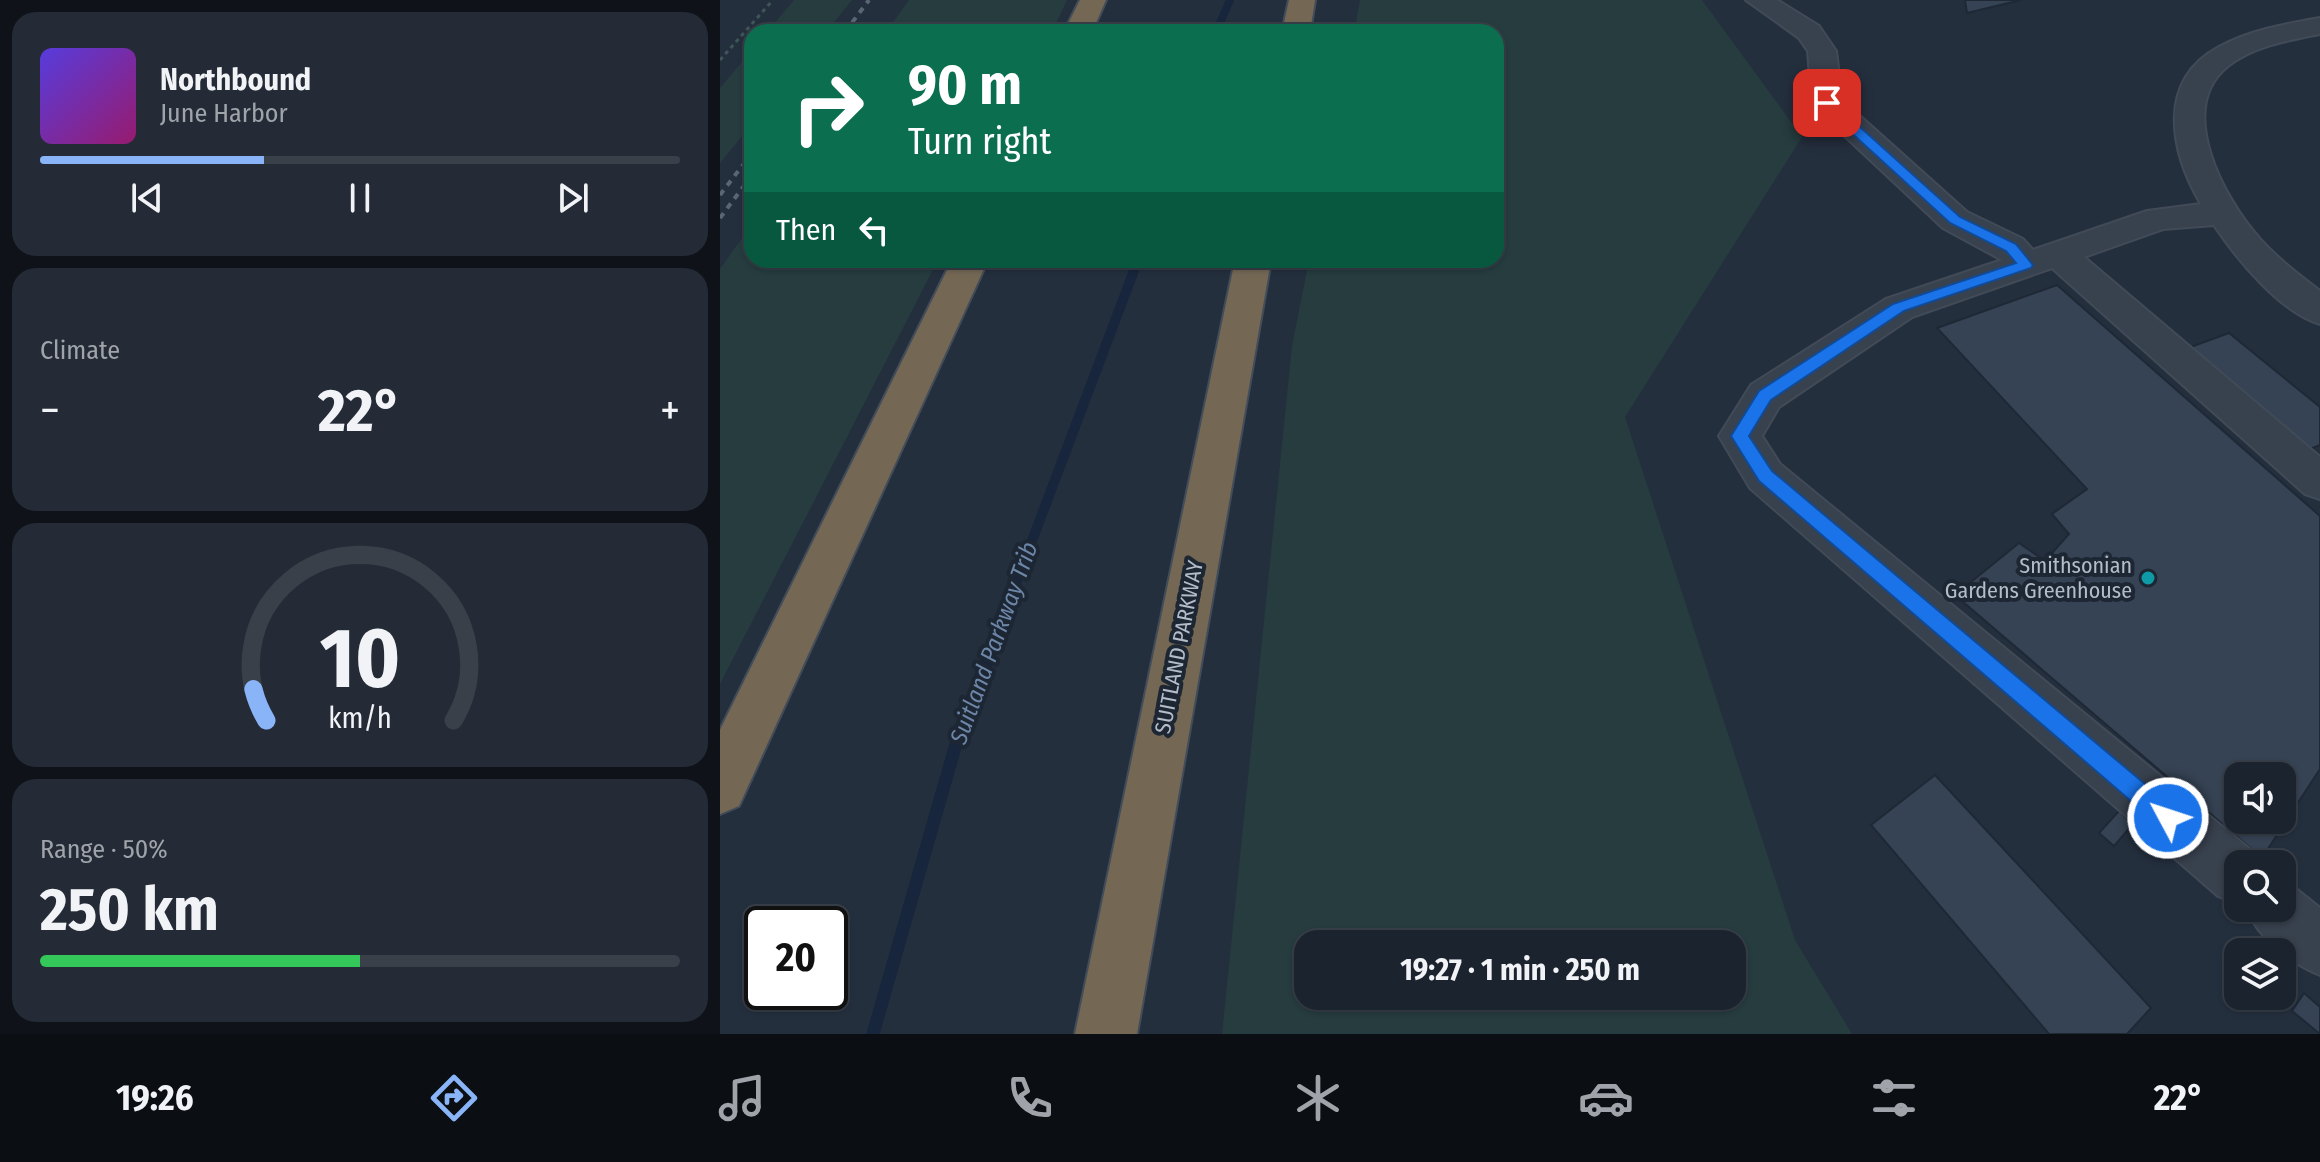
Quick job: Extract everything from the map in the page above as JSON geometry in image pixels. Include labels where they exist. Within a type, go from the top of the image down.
[{"type":"highway","points":[[1082,24],[1093,0]]},
{"type":"highway","points":[[1298,24],[1302,0]]},
{"type":"highway","points":[[720,787],[966,268]]},
{"type":"highway","name":"SUITLAND PARKWAY","points":[[1106,1034],[1251,268]]},
{"type":"lane","points":[[1759,0],[1809,32],[1822,51],[1827,103],[1955,220],[2042,259],[2320,482]]},
{"type":"lane","points":[[2320,26],[2275,36],[2217,60],[2189,99],[2186,121],[2193,145],[2224,213],[2241,238],[2277,275],[2320,311]]},
{"type":"lane","points":[[2224,213],[2159,219],[1899,308],[1765,396],[1740,436],[1765,476],[2224,864]]},
{"type":"lane","points":[[2292,922],[2320,946]]},
{"type":"path","points":[[752,24],[773,0]]},
{"type":"path","points":[[720,60],[744,33]]},
{"type":"green space","points":[[794,0],[852,0],[832,24],[774,24]]},
{"type":"green space","points":[[909,0],[1067,0],[1056,24],[892,24]]},
{"type":"green space","points":[[1360,0],[1702,0],[1802,137],[1625,417],[1795,940],[1852,1034],[1222,1034],[1292,346],[1307,268],[1504,268],[1504,24],[1356,24]]},
{"type":"green space","points":[[744,60],[744,134],[720,163],[720,88]]},
{"type":"green space","points":[[744,235],[744,268],[934,268],[720,684],[720,269]]},
{"type":"building","points":[[1965,0],[2021,0],[1967,13]]},
{"type":"building","name":"Smithsonian Gardens Greenhouse","points":[[2057,285],[2320,516],[2320,769],[2296,806],[2296,762],[2224,762],[2224,825],[1955,595],[2019,543],[2045,561],[2069,534],[2052,514],[2087,489],[1937,328]]},
{"type":"building","points":[[2229,333],[2320,407],[2320,445],[2305,451],[2185,349]]},
{"type":"building","points":[[1935,775],[2151,1008],[2127,1034],[2049,1034],[1871,825]]},
{"type":"building","points":[[2119,811],[2133,824],[2114,846],[2099,833]]},
{"type":"building","name":"Smithsonian Gardens Greenhouse","points":[[2234,834],[2278,834],[2267,850],[2253,850]]},
{"type":"building","points":[[2304,993],[2320,1007],[2320,1034],[2292,1011],[2296,1010]]},
{"type":"waterway","name":"Suitland Parkway Trib","points":[[1220,24],[1230,0]]},
{"type":"waterway","name":"Suitland Parkway Trib","points":[[1013,591],[1135,268]]},
{"type":"waterway","name":"Suitland Parkway Trib","points":[[873,1034],[958,737],[1014,589]]},
{"type":"railway","points":[[851,24],[869,0]]},
{"type":"railway","points":[[720,195],[744,164]]},
{"type":"railway","points":[[720,218],[744,186]]},
{"type":"place","name":"Smithsonian Gardens Greenhouse","points":[[2148,578]]},
{"type":"route","points":[[1827,103],[1955,220],[2011,247],[2026,265],[1899,308],[1765,396],[1740,436],[1765,476],[2168,818]]}]
